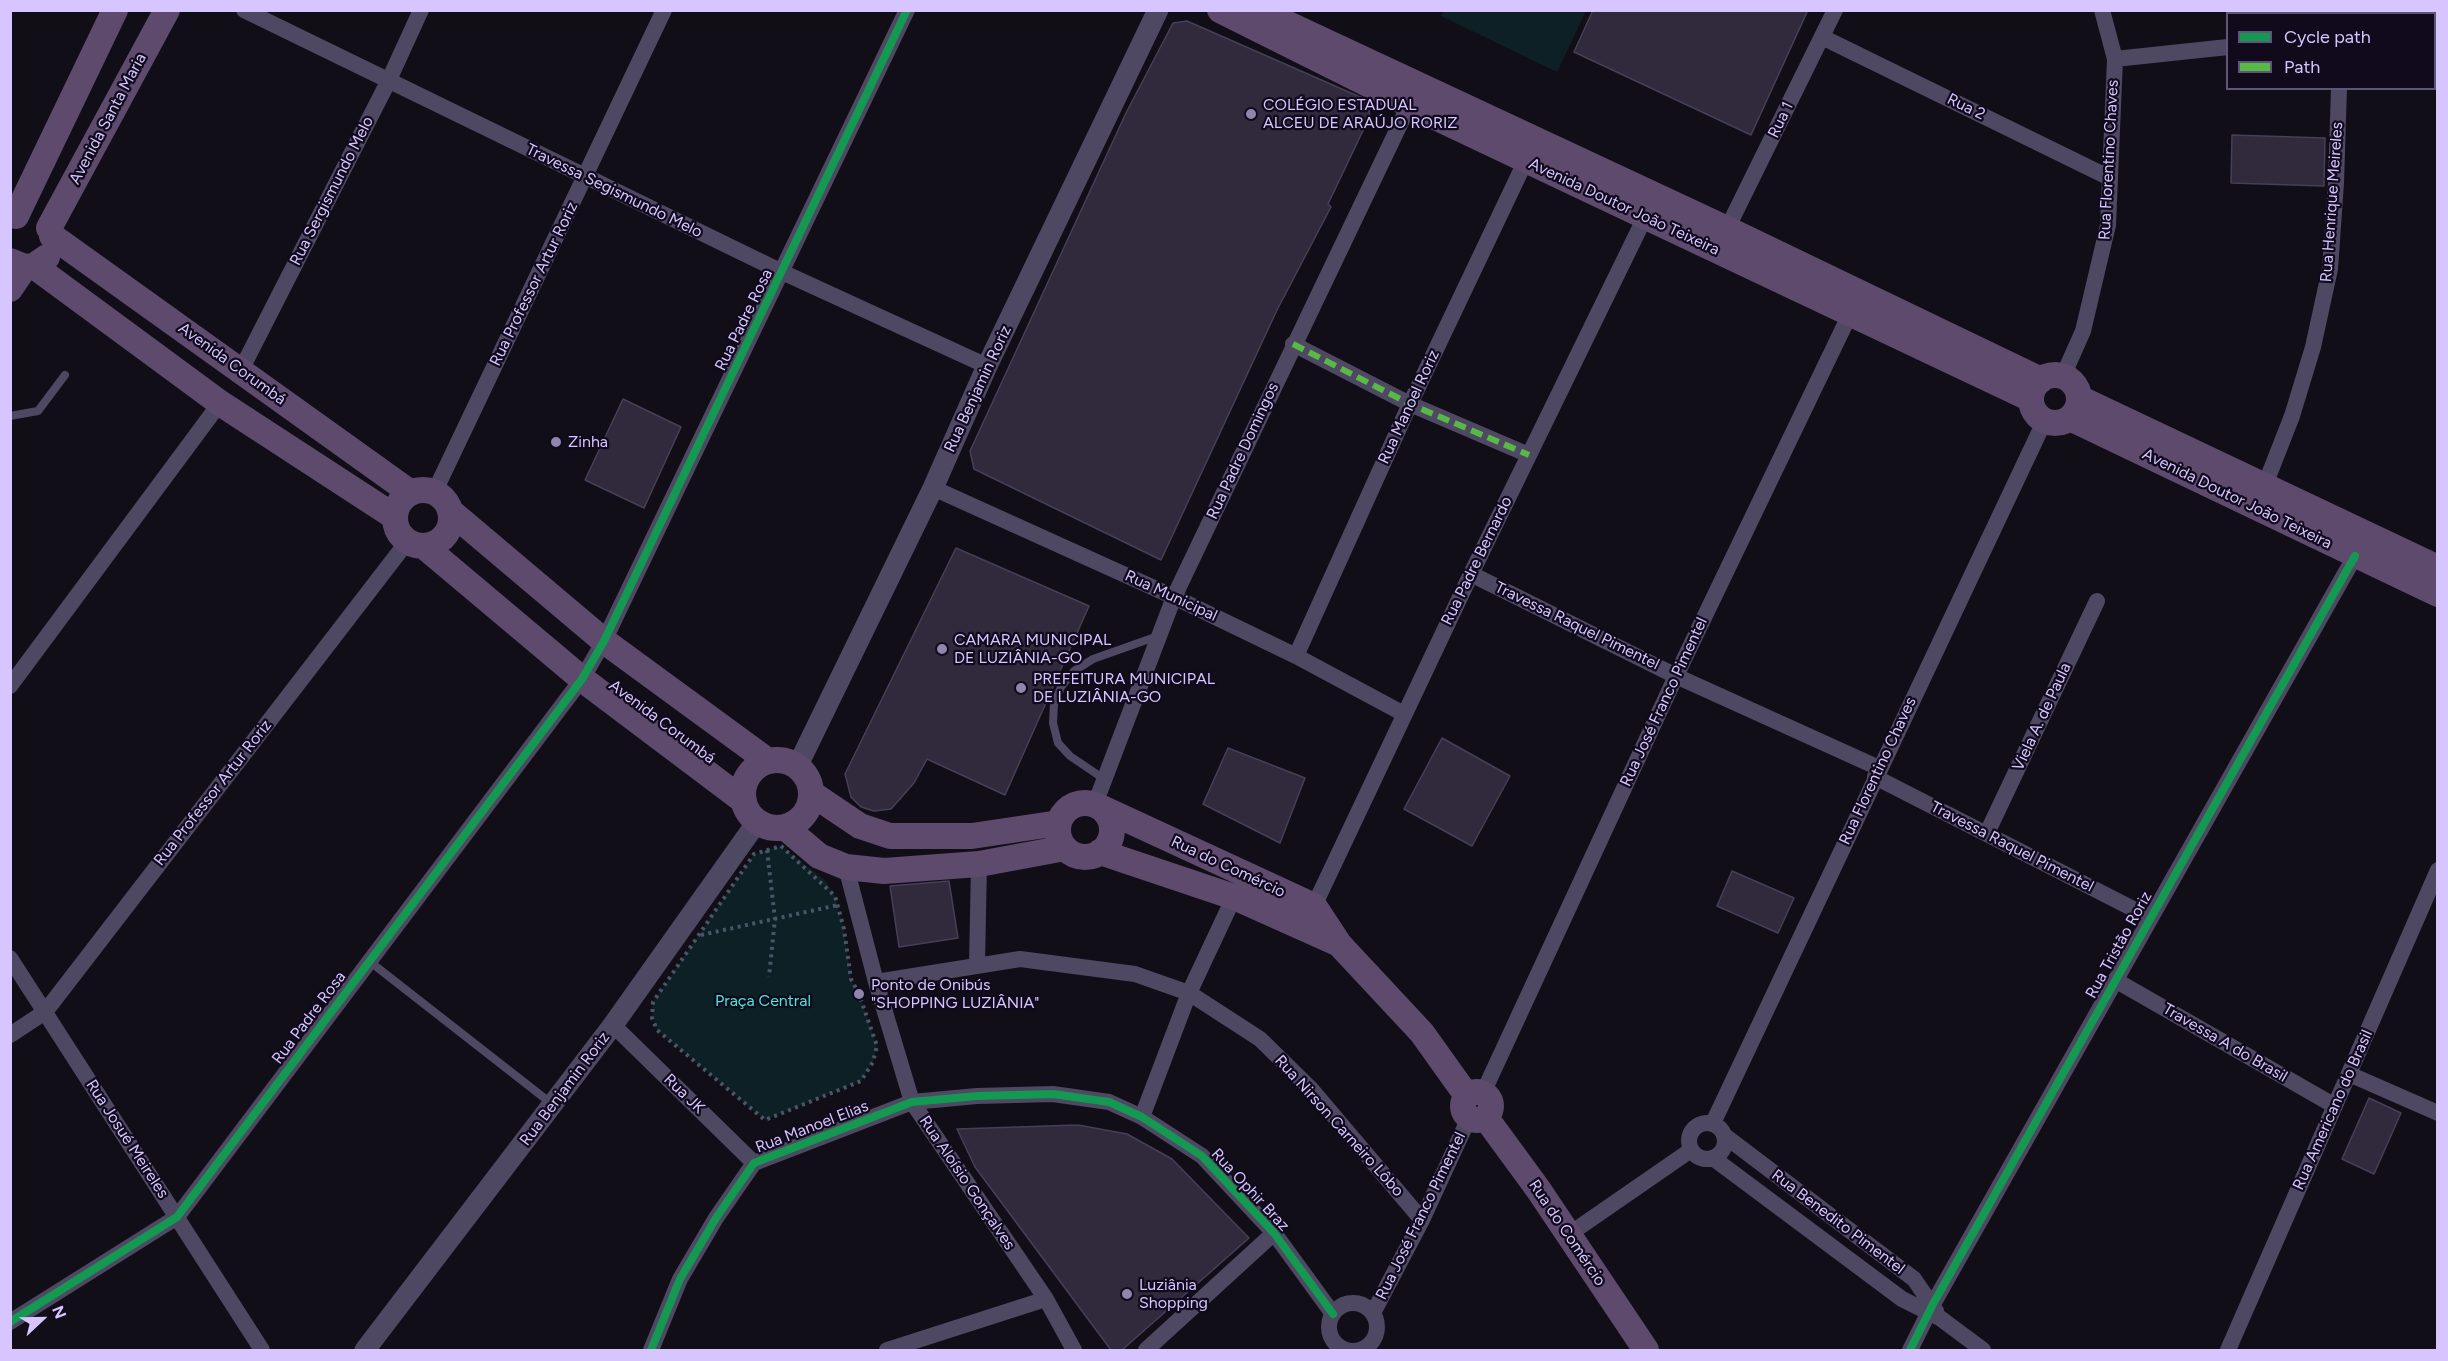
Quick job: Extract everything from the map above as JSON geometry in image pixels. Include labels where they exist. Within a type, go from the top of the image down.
[{"type":"main road","points":[[13,218],[114,10]]},
{"type":"main road","name":"Avenida Santa Maria","points":[[23,264],[40,262],[50,251],[51,232],[167,10]]},
{"type":"main road","name":"Avenida Doutor João Teixeira","points":[[1220,10],[1414,95],[1651,206],[1850,314],[2045,394]]},
{"type":"main road","name":"Avenida Doutor João Teixeira","points":[[1258,10],[1414,95],[1526,160],[1651,206],[1727,229],[2045,394]]},
{"type":"main road","name":"Avenida Corumbá","points":[[13,218],[35,216],[51,232],[241,370],[432,499],[604,641],[768,762],[783,761],[797,767]]},
{"type":"main road","points":[[10,289],[23,264],[220,403],[395,517],[399,502],[432,499],[450,528],[441,541],[416,544]]},
{"type":"main road","points":[[2074,384],[2075,408],[2056,423],[2045,394],[2074,384]]},
{"type":"main road","name":"Avenida Doutor João Teixeira","points":[[2075,408],[2265,485],[2438,568]]},
{"type":"main road","name":"Avenida Doutor João Teixeira","points":[[2075,408],[2355,556],[2438,594]]},
{"type":"main road","name":"Avenida Corumbá","points":[[395,517],[397,531],[582,679],[771,828],[786,828],[819,856],[846,867],[884,871],[979,864],[1065,848]]},
{"type":"main road","points":[[751,812],[746,781],[755,768],[768,762]]},
{"type":"main road","points":[[786,828],[799,821],[808,808],[811,793],[807,779],[797,767]]},
{"type":"main road","points":[[811,793],[860,826],[890,836],[972,836],[1059,823]]},
{"type":"main road","points":[[1077,803],[1098,806],[1108,815],[1112,831],[1106,846],[1100,852],[1085,857],[1071,853],[1060,841],[1059,823],[1068,808],[1077,803]]},
{"type":"main road","name":"Rua do Comércio","points":[[1098,806],[1314,906],[1338,944],[1422,1033],[1568,1234],[1646,1350]]},
{"type":"main road","name":"Rua do Comércio","points":[[1100,852],[1234,897],[1338,944]]},
{"type":"street","name":"Travessa Segismundo Melo","points":[[244,10],[782,272],[987,366]]},
{"type":"street","name":"Rua Sergismundo Melo","points":[[241,370],[388,82],[421,10]]},
{"type":"street","name":"Rua Professor Artur Roriz","points":[[432,499],[664,10]]},
{"type":"street","name":"Rua Padre Rosa","points":[[10,1322],[177,1217],[582,679],[604,641],[907,10]]},
{"type":"street","name":"Rua Benjamin Roriz","points":[[797,767],[933,488],[987,366],[1158,10]]},
{"type":"street","name":"Rua 1","points":[[1727,229],[1835,10]]},
{"type":"street","name":"Rua Florentino Chaves","points":[[1713,1123],[1877,773],[2045,394],[2083,331],[2096,284],[2108,225],[2115,59],[2102,10]]},
{"type":"street","name":"Rua 2","points":[[1822,37],[2110,178]]},
{"type":"street","points":[[2115,59],[2226,47]]},
{"type":"street","name":"Rua Henrique Meireles","points":[[2265,485],[2292,416],[2313,347],[2330,268],[2339,90]]},
{"type":"street","name":"Rua Padre Domingos","points":[[1098,806],[1104,779],[1174,597],[1414,95]]},
{"type":"street","name":"Rua Manoel Roriz","points":[[1296,656],[1410,404],[1526,160]]},
{"type":"street","name":"Rua Padre Bernardo","points":[[1314,906],[1528,455],[1651,206]]},
{"type":"street","name":"Rua José Franco Pimentel","points":[[1373,1313],[1422,1220],[1676,675],[1850,314]]},
{"type":"street","points":[[1293,344],[1410,404],[1528,455]]},
{"type":"street","points":[[10,686],[220,403]]},
{"type":"street","name":"Rua Municipal","points":[[933,488],[1174,597],[1296,656],[1404,714]]},
{"type":"street","name":"Rua Professor Artur Roriz","points":[[10,1035],[45,1012],[416,544]]},
{"type":"street","name":"Rua Tristão Roriz","points":[[1910,1350],[1934,1311],[2149,917],[2355,556]]},
{"type":"street","name":"Travessa Raquel Pimentel","points":[[1471,574],[1877,773],[2149,917]]},
{"type":"street","name":"Viela A. de Paula","points":[[1987,833],[2097,601]]},
{"type":"street","name":"Rua Benjamin Roriz","points":[[365,1350],[613,1025],[751,812]]},
{"type":"street","points":[[978,965],[979,864]]},
{"type":"street","name":"Rua Aloísio Gonçalves","points":[[846,867],[876,982],[912,1102],[1046,1299],[1074,1350]]},
{"type":"street","name":"Rua Americano do Brasil","points":[[2228,1350],[2438,870]]},
{"type":"street","points":[[1142,1117],[1189,993],[1234,897]]},
{"type":"street","name":"Rua Josué Meireles","points":[[10,957],[262,1350]]},
{"type":"street","name":"Rua Nirson Carneiro Lôbo","points":[[876,982],[1020,959],[1136,974],[1189,993],[1260,1039],[1311,1089],[1422,1220]]},
{"type":"street","name":"Travessa A do Brasil","points":[[2115,980],[2335,1106]]},
{"type":"street","name":"Rua JK","points":[[613,1025],[754,1163]]},
{"type":"street","points":[[2349,1074],[2438,1113]]},
{"type":"street","name":"Rua Ophir Braz","points":[[912,1102],[1053,1094],[1109,1102],[1142,1117],[1202,1156],[1274,1233],[1333,1314]]},
{"type":"street","name":"Rua Manoel Elias","points":[[651,1350],[680,1280],[716,1218],[754,1163],[912,1102]]},
{"type":"street","points":[[1713,1123],[1725,1136],[1722,1152],[1713,1158],[1701,1158],[1691,1150],[1689,1138],[1691,1132],[1700,1124],[1713,1123]]},
{"type":"street","name":"Rua Benedito Pimentel","points":[[1725,1136],[1914,1280],[1934,1311]]},
{"type":"street","points":[[1568,1234],[1691,1150]]},
{"type":"street","name":"Rua Benedito Pimentel","points":[[1713,1158],[1902,1299],[1934,1311],[1983,1350]]},
{"type":"street","points":[[1146,1350],[1274,1233]]},
{"type":"street","points":[[887,1350],[1046,1299]]},
{"type":"street","points":[[1345,1304],[1360,1304],[1373,1313],[1377,1328],[1372,1342],[1359,1350],[1344,1350],[1332,1338],[1330,1321],[1333,1314],[1345,1304]]},
{"type":"lane","points":[[10,416],[38,411],[65,375]]},
{"type":"lane","points":[[1104,779],[1070,756],[1058,743],[1053,723],[1054,704],[1061,687],[1074,671],[1093,659],[1159,635]]},
{"type":"lane","points":[[369,961],[552,1104]]},
{"type":"path","points":[[781,846],[836,896],[838,905],[850,979],[859,994],[877,1046],[873,1062],[861,1081],[765,1120],[657,1030],[652,1018],[653,1002],[754,854],[781,846]]},
{"type":"path","points":[[767,850],[775,919],[769,977]]},
{"type":"path","points":[[699,935],[838,905]]},
{"type":"green space","points":[[1444,10],[1586,11],[1557,72],[1441,16]]},
{"type":"green space","name":"Praça Central","points":[[781,846],[825,880],[835,896],[844,929],[851,979],[859,994],[877,1046],[873,1062],[861,1081],[765,1120],[657,1030],[652,1018],[653,1002],[754,854]]},
{"type":"building","points":[[1593,10],[1808,10],[1751,135],[1574,52]]},
{"type":"building","points":[[1187,21],[1367,100],[1370,116],[1328,204],[1331,207],[1277,310],[1161,560],[974,469],[970,451],[1126,113],[1173,23]]},
{"type":"building","points":[[2232,135],[2325,138],[2324,186],[2231,183]]},
{"type":"building","points":[[623,399],[681,427],[644,508],[585,480]]},
{"type":"building","points":[[956,548],[1089,606],[1005,795],[927,759],[914,783],[891,809],[874,811],[861,807],[851,797],[845,774]]},
{"type":"building","points":[[1442,738],[1510,776],[1472,846],[1404,809]]},
{"type":"building","points":[[1228,748],[1305,778],[1280,843],[1203,804]]},
{"type":"building","points":[[1732,871],[1794,898],[1778,933],[1717,906]]},
{"type":"building","points":[[949,881],[958,938],[899,947],[890,886]]},
{"type":"building","points":[[2369,1098],[2401,1113],[2374,1174],[2342,1159]]},
{"type":"building","name":"Luziânia Shopping","points":[[1078,1125],[1127,1134],[1172,1159],[1249,1238],[1122,1350],[1111,1350],[975,1167],[957,1129]]},
{"type":"marked path","points":[[1293,344],[1410,404],[1529,455]]},
{"type":"cycle path","points":[[10,1322],[177,1217],[582,679],[604,641],[907,10]]},
{"type":"cycle path","points":[[1910,1350],[1933,1304],[2355,556]]},
{"type":"cycle path","points":[[651,1350],[680,1279],[716,1218],[754,1163],[912,1102],[977,1096],[1053,1094],[1109,1102],[1142,1117],[1202,1156],[1274,1233],[1333,1314]]},
{"type":"place","name":"COLÉGIO ESTADUAL ALCEU DE ARAÚJO RORIZ","points":[[1251,114]]},
{"type":"place","name":"Zinha","points":[[556,442]]},
{"type":"place","name":"CAMARA MUNICIPAL DE LUZIÂNIA-GO","points":[[942,649]]},
{"type":"place","name":"PREFEITURA MUNICIPAL DE LUZIÂNIA-GO","points":[[1021,688]]},
{"type":"place","name":"Ponto de Onibús \"SHOPPING LUZIÂNIA\"","points":[[859,994]]},
{"type":"place","name":"Luziânia Shopping","points":[[1127,1294]]}]
